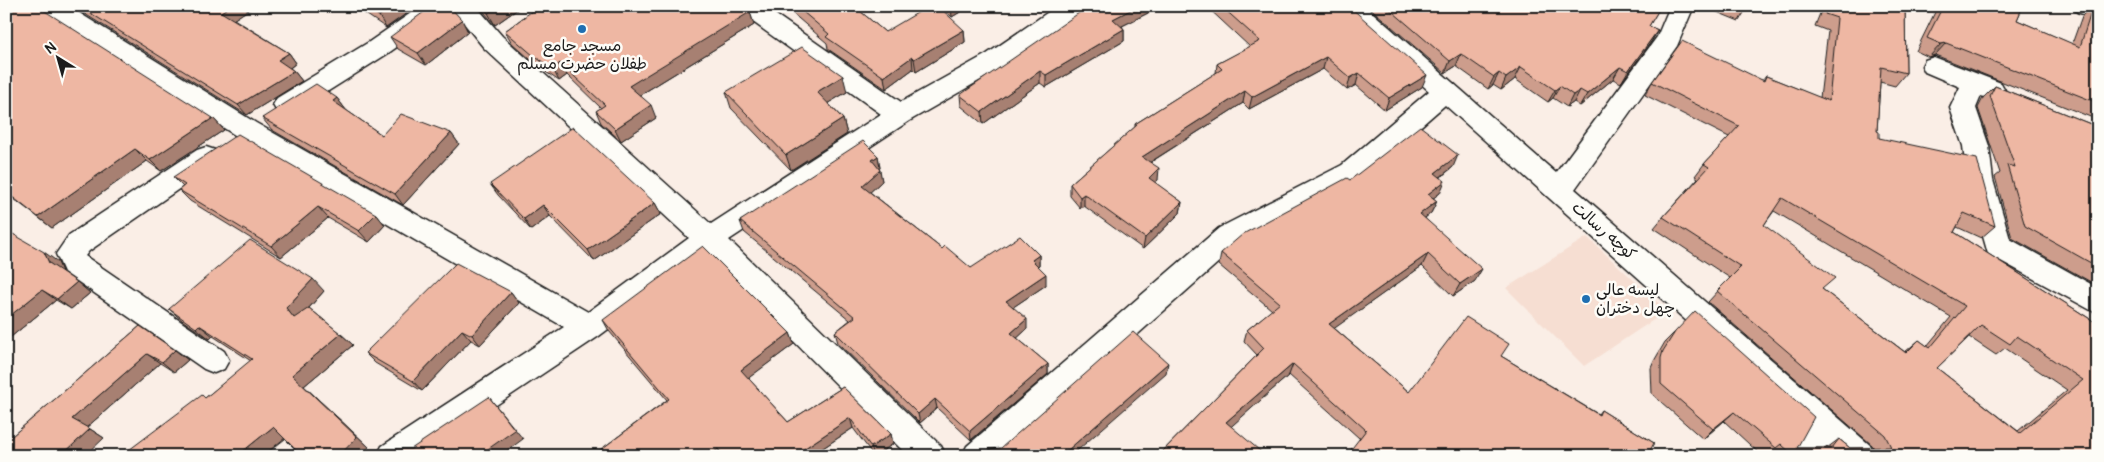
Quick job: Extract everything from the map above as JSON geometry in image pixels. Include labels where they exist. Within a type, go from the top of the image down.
[{"type":"street","points":[[50,6],[247,130],[589,327]]},
{"type":"street","points":[[214,360],[74,264],[70,254],[79,243],[247,130],[378,48],[438,6]]},
{"type":"street","points":[[462,6],[493,42],[709,239],[930,456]]},
{"type":"street","points":[[393,456],[589,327],[709,239],[900,114],[996,60],[1075,6]]},
{"type":"street","name":"کوچه رسالت","points":[[1349,6],[1860,456]]},
{"type":"street","points":[[1558,191],[1668,40],[1682,6]]},
{"type":"street","points":[[2085,6],[2098,11]]},
{"type":"street","points":[[761,16],[900,114]]},
{"type":"street","points":[[493,42],[514,27]]},
{"type":"street","points":[[1934,66],[2010,97]]},
{"type":"street","points":[[1975,83],[1963,108],[1976,146],[1980,180],[1998,246],[2098,302]]},
{"type":"street","points":[[978,456],[1229,236],[1351,172],[1445,91]]},
{"type":"street","points":[[1802,456],[1823,422]]},
{"type":"shaded area","name":"لیسه عالی چهل دختران","points":[[1587,237],[1667,311],[1584,366],[1506,288]]},
{"type":"building","points":[[6,6],[37,6],[213,118],[150,160],[135,149],[38,217],[6,192]]},
{"type":"building","points":[[79,6],[230,6],[221,12],[289,53],[278,60],[294,71],[238,105]]},
{"type":"building","points":[[364,6],[392,6],[379,16]]},
{"type":"building","points":[[432,6],[449,6],[462,20],[418,53],[390,37]]},
{"type":"building","points":[[483,6],[498,6],[488,13]]},
{"type":"building","points":[[539,6],[746,6],[750,12],[629,86],[651,105],[615,129],[596,111],[605,105],[560,63],[553,69],[534,56],[505,31]]},
{"type":"building","points":[[796,6],[854,6],[885,32],[929,6],[938,6],[964,30],[914,59],[912,57],[884,77],[826,37],[829,34]]},
{"type":"building","points":[[1089,6],[1138,6],[1113,19],[1124,29],[1046,75],[1040,71],[982,112],[960,95]]},
{"type":"building","points":[[1221,6],[1349,6],[1427,75],[1389,98],[1359,73],[1350,78],[1326,57],[1252,97],[1245,91],[1142,157],[1159,168],[1149,178],[1182,202],[1145,238],[1084,194],[1080,197],[1070,184],[1137,125],[1135,124],[1222,69],[1217,64],[1260,41]]},
{"type":"building","points":[[1386,6],[1661,6],[1649,26],[1658,30],[1628,71],[1620,67],[1587,94],[1580,90],[1573,95],[1560,86],[1555,90],[1521,67],[1506,78],[1499,73],[1494,77],[1461,54],[1450,61]]},
{"type":"building","points":[[1828,6],[1905,6],[1906,73],[1881,67],[1877,131],[1879,132],[1879,138],[1977,159],[1995,226],[1964,213],[1954,232],[2098,324],[2097,456],[1794,456],[1781,444],[1776,448],[1734,412],[1713,429],[1661,384],[1661,358],[1663,351],[1675,332],[1695,311],[1814,417],[1797,448],[1832,448],[1839,439],[1850,448],[1891,447],[1885,435],[1717,291],[1741,267],[1663,217],[1709,167],[1704,164],[1739,126],[1652,82],[1682,41],[1764,81],[1766,76],[1829,101],[1837,18],[1825,14]],"holes":[[[1782,198],[1965,306],[1930,348],[1919,340],[1906,353],[1822,289],[1835,278],[1764,225]],[[1981,325],[2010,344],[2017,336],[2083,380],[2020,433],[1937,368]]]},
{"type":"building","points":[[1943,6],[2023,6],[2017,20],[2080,47],[2093,6],[2098,6],[2098,103],[1946,43],[1941,44],[1927,38]]},
{"type":"building","points":[[802,47],[843,76],[817,92],[843,119],[786,155],[726,92]]},
{"type":"building","points":[[316,84],[337,98],[333,101],[382,135],[401,114],[451,133],[395,194],[262,118]]},
{"type":"building","points":[[1995,86],[2098,127],[2098,267],[2025,226],[2007,165],[2015,167],[1990,96]]},
{"type":"building","points":[[1420,126],[1458,155],[1435,173],[1445,181],[1428,194],[1437,201],[1420,214],[1482,269],[1460,284],[1428,254],[1329,324],[1409,392],[1466,317],[1509,344],[1501,356],[1599,415],[1601,410],[1654,443],[1647,456],[1346,456],[1366,430],[1293,364],[1226,422],[1266,456],[1158,456],[1264,348],[1247,330],[1280,303],[1221,253],[1243,234],[1347,178],[1350,180]]},
{"type":"building","points":[[573,127],[655,203],[588,250],[543,205],[524,219],[490,184]]},
{"type":"building","points":[[238,134],[376,214],[359,231],[318,207],[271,246],[179,190],[185,185],[173,177]]},
{"type":"building","points":[[863,141],[878,156],[872,160],[880,170],[862,186],[942,249],[945,246],[971,268],[1020,236],[1039,255],[1032,260],[1046,274],[1006,301],[1027,319],[1011,333],[1048,364],[970,431],[935,399],[918,414],[835,332],[855,317],[740,221]]},
{"type":"building","points":[[6,230],[44,252],[49,263],[77,282],[57,299],[42,290],[6,319]]},
{"type":"building","points":[[250,240],[313,279],[286,308],[294,318],[309,308],[341,334],[292,375],[357,437],[339,456],[302,456],[273,427],[237,456],[121,456],[202,395],[205,398],[252,359],[199,325],[196,328],[169,309]]},
{"type":"building","points":[[703,246],[790,333],[741,370],[788,422],[843,387],[891,434],[871,447],[850,418],[793,456],[725,456],[718,449],[709,456],[592,456],[669,399],[603,320]]},
{"type":"building","points":[[456,263],[511,292],[472,335],[462,330],[413,381],[365,353]]},
{"type":"building","points":[[140,326],[175,350],[162,362],[147,354],[72,419],[90,429],[61,456],[6,456],[6,433],[12,436]]},
{"type":"building","points":[[1133,332],[1168,363],[1061,456],[984,456],[991,450],[989,449],[1001,448]]},
{"type":"building","points":[[489,397],[515,430],[478,456],[377,456],[387,449],[411,449]]},
{"type":"place","name":"مسجد جامع طفلان حضرت مسلم","points":[[582,29]]},
{"type":"place","name":"لیسه عالی چهل دختران","points":[[1586,299]]}]
